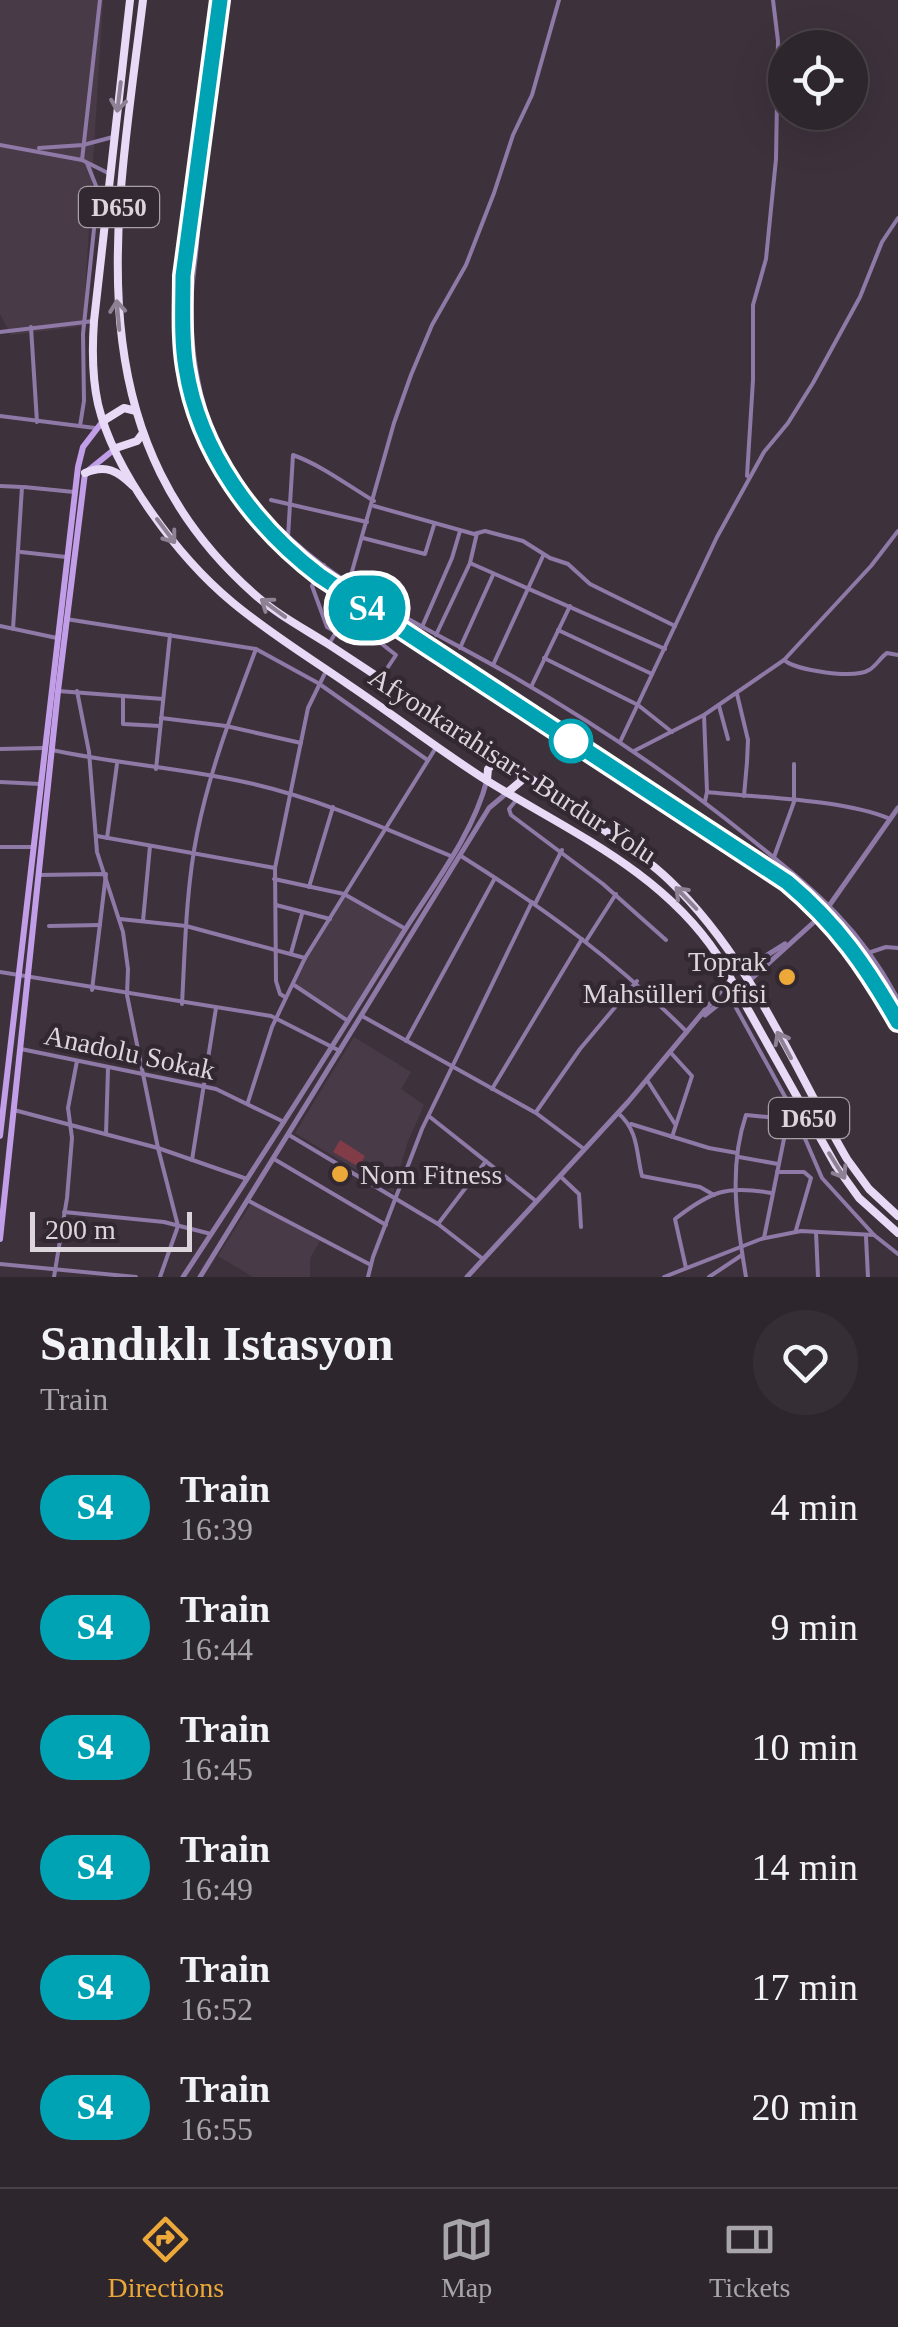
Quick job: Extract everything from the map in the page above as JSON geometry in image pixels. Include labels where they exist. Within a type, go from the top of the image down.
[{"type":"highway","name":"Afyonkarahisar - Burdur Yolu","points":[[130,0],[90,322],[92,366],[103,421],[141,494],[160,524],[212,584],[248,614],[487,780],[642,874],[696,924],[738,989],[836,1166],[859,1198],[898,1233]]},
{"type":"highway","name":"Afyonkarahisar - Burdur Yolu","points":[[143,0],[125,144],[116,264],[120,337],[143,434],[178,502],[220,560],[266,604],[522,772],[654,867],[701,914],[743,970],[847,1159],[869,1189],[898,1216]]},
{"type":"highway","points":[[103,421],[124,408],[136,411]]},
{"type":"highway","points":[[116,448],[137,441],[143,434]]},
{"type":"highway","points":[[85,473],[102,467],[112,469],[141,494]]},
{"type":"highway","points":[[487,780],[488,769],[500,758]]},
{"type":"highway","points":[[508,792],[521,781],[522,772]]},
{"type":"highway","points":[[731,978],[743,970]]},
{"type":"highway","points":[[738,989],[749,980]]},
{"type":"main road","points":[[0,1239],[74,492],[80,456],[103,421]]},
{"type":"main road","points":[[0,1136],[3,1078],[40,784],[58,691],[85,473],[116,448]]},
{"type":"street","points":[[80,426],[98,191],[85,161],[83,145],[100,0]]},
{"type":"street","points":[[228,0],[198,217],[192,330],[204,402],[220,448],[262,511],[288,537],[349,582],[531,687],[705,800],[830,905],[872,952],[898,999]]},
{"type":"street","points":[[349,582],[411,375],[432,325],[466,266],[513,135],[532,95],[559,0]]},
{"type":"street","points":[[747,481],[753,305],[766,260],[776,159],[778,40],[773,0]]},
{"type":"street","points":[[34,149],[83,145],[114,136]]},
{"type":"street","points":[[0,145],[85,161],[110,174]]},
{"type":"street","points":[[620,742],[747,481],[813,383],[860,297],[882,242],[898,218]]},
{"type":"street","points":[[0,332],[90,322]]},
{"type":"street","points":[[31,327],[38,422]]},
{"type":"street","points":[[0,416],[95,428]]},
{"type":"street","points":[[288,537],[294,455],[324,468],[373,504],[460,531],[503,534],[523,541],[568,564],[590,584],[675,626]]},
{"type":"street","points":[[0,486],[74,492]]},
{"type":"street","points":[[13,629],[22,486]]},
{"type":"street","points":[[272,500],[368,522]]},
{"type":"street","points":[[363,538],[425,554],[434,524]]},
{"type":"street","points":[[422,627],[460,531]]},
{"type":"street","points":[[634,751],[704,716],[784,660],[898,532]]},
{"type":"street","points":[[436,635],[470,562],[477,533]]},
{"type":"street","points":[[19,552],[66,557]]},
{"type":"street","points":[[493,665],[544,554]]},
{"type":"street","points":[[470,562],[665,648]]},
{"type":"street","points":[[324,565],[312,586],[327,627],[336,632]]},
{"type":"street","points":[[460,648],[494,572]]},
{"type":"street","points":[[531,687],[571,604]]},
{"type":"street","points":[[66,619],[256,648],[318,683],[428,760]]},
{"type":"street","points":[[0,626],[57,638]]},
{"type":"street","points":[[328,644],[344,626],[373,637],[396,655],[384,674]]},
{"type":"street","points":[[558,630],[652,674]]},
{"type":"street","points":[[156,769],[170,636]]},
{"type":"street","points":[[182,1004],[194,854],[226,726],[256,648]]},
{"type":"street","points":[[784,660],[809,670],[858,672],[870,669],[887,654],[898,655]]},
{"type":"street","points":[[544,658],[638,705],[672,732]]},
{"type":"street","points":[[285,997],[277,988],[274,868],[308,708],[327,669]]},
{"type":"street","points":[[58,691],[163,699]]},
{"type":"street","points":[[77,691],[90,758],[97,852],[120,919],[128,969],[127,995],[178,1226],[160,1277]]},
{"type":"street","points":[[738,694],[748,740],[744,796]]},
{"type":"street","points":[[123,696],[123,724],[160,726]]},
{"type":"street","points":[[719,706],[728,739]]},
{"type":"street","points":[[704,716],[708,792],[705,800]]},
{"type":"street","points":[[161,718],[226,726],[301,744]]},
{"type":"street","points":[[248,1102],[285,997],[305,958],[437,746]]},
{"type":"street","points":[[0,749],[48,749],[249,782],[333,807],[451,856]]},
{"type":"street","points":[[108,838],[117,763]]},
{"type":"street","points":[[774,857],[794,802],[794,764]]},
{"type":"street","points":[[183,1277],[451,856],[480,805],[487,780]]},
{"type":"street","points":[[0,782],[40,784]]},
{"type":"street","points":[[200,1277],[489,808],[508,792]]},
{"type":"street","points":[[708,792],[873,812],[890,819]]},
{"type":"street","points":[[518,798],[509,808],[512,814],[616,894],[666,940]]},
{"type":"street","points":[[309,887],[333,807]]},
{"type":"street","points":[[749,980],[830,905],[898,808]]},
{"type":"street","points":[[96,836],[274,868]]},
{"type":"street","points":[[144,921],[150,846]]},
{"type":"street","points":[[0,847],[32,847]]},
{"type":"street","points":[[368,1277],[428,1116],[562,850]]},
{"type":"street","points":[[461,856],[585,939],[637,981],[688,1032]]},
{"type":"street","points":[[39,875],[106,874]]},
{"type":"street","points":[[92,990],[106,874]]},
{"type":"street","points":[[406,1041],[495,878]]},
{"type":"street","points":[[274,879],[344,894],[405,929]]},
{"type":"street","points":[[492,1089],[616,894]]},
{"type":"street","points":[[274,904],[330,919]]},
{"type":"street","points":[[291,953],[302,912]]},
{"type":"street","points":[[120,919],[186,926],[305,958]]},
{"type":"street","points":[[33,926],[100,926]]},
{"type":"street","points":[[743,970],[796,937]]},
{"type":"street","points":[[872,952],[898,948]]},
{"type":"street","points":[[0,972],[277,1019],[340,1052]]},
{"type":"street","points":[[466,1277],[647,1080],[731,978]]},
{"type":"street","points":[[536,1113],[580,1049],[637,981]]},
{"type":"street","points":[[292,984],[348,1021]]},
{"type":"street","points":[[695,1023],[738,989]]},
{"type":"street","points":[[728,995],[794,1113],[822,1178],[874,1235],[898,1254]]},
{"type":"street","points":[[192,1160],[216,1008]]},
{"type":"street","points":[[362,1016],[536,1113],[584,1149]]},
{"type":"street","name":"Anadolu Sokak","points":[[20,1049],[204,1086],[248,1102],[284,1122]]},
{"type":"street","points":[[670,1052],[692,1076],[672,1136]]},
{"type":"street","points":[[54,1274],[64,1212],[71,1126],[68,1108],[77,1061]]},
{"type":"street","points":[[106,1134],[108,1068]]},
{"type":"street","points":[[647,1080],[675,1124]]},
{"type":"street","points":[[14,1110],[158,1148],[247,1179]]},
{"type":"street","points":[[618,1112],[630,1124],[778,1164]]},
{"type":"street","points":[[764,1238],[788,1119],[794,1113]]},
{"type":"street","points":[[746,1277],[735,1214],[737,1155],[746,1115],[788,1119]]},
{"type":"street","points":[[428,1116],[536,1201]]},
{"type":"street","points":[[630,1124],[642,1176],[700,1187],[714,1195]]},
{"type":"street","points":[[288,1135],[438,1224],[483,1259]]},
{"type":"street","points":[[274,1159],[386,1225]]},
{"type":"street","points":[[438,1224],[486,1162]]},
{"type":"street","points":[[777,1172],[804,1172],[811,1178],[796,1232]]},
{"type":"street","points":[[560,1176],[579,1194],[580,1227]]},
{"type":"street","points":[[686,1268],[676,1219],[736,1186],[771,1193]]},
{"type":"street","points":[[246,1200],[371,1265]]},
{"type":"street","points":[[64,1212],[178,1226],[211,1234]]},
{"type":"street","points":[[664,1277],[764,1238],[816,1231],[874,1235]]},
{"type":"street","points":[[816,1231],[818,1277]]},
{"type":"street","points":[[866,1236],[868,1277]]},
{"type":"street","points":[[709,1277],[742,1255]]},
{"type":"street","points":[[0,1264],[54,1274],[136,1277]]},
{"type":"shaded area","points":[[0,0],[103,0],[83,326],[11,335],[0,314]]},
{"type":"shaded area","points":[[344,894],[405,929],[348,1021],[292,984]]},
{"type":"shaded area","points":[[354,1037],[411,1072],[401,1089],[424,1105],[393,1192],[295,1133]]},
{"type":"shaded area","points":[[340,1140],[365,1156],[359,1167],[333,1152]]},
{"type":"shaded area","points":[[252,1202],[320,1241],[310,1258],[310,1277],[253,1277],[218,1256]]},
{"type":"railway","points":[[220,0],[183,276],[183,334],[193,399],[203,429],[233,485],[273,534],[320,576],[787,882],[849,947],[898,1022]]},
{"type":"train","name":"S4","points":[[220,0],[183,276],[183,321],[191,393],[202,425],[237,491],[287,550],[320,576],[787,882],[824,913],[858,955],[898,1022]]},
{"type":"place","name":"Toprak Mahsülleri Ofisi","points":[[787,977]]},
{"type":"place","name":"Nom Fitness","points":[[340,1174]]}]
